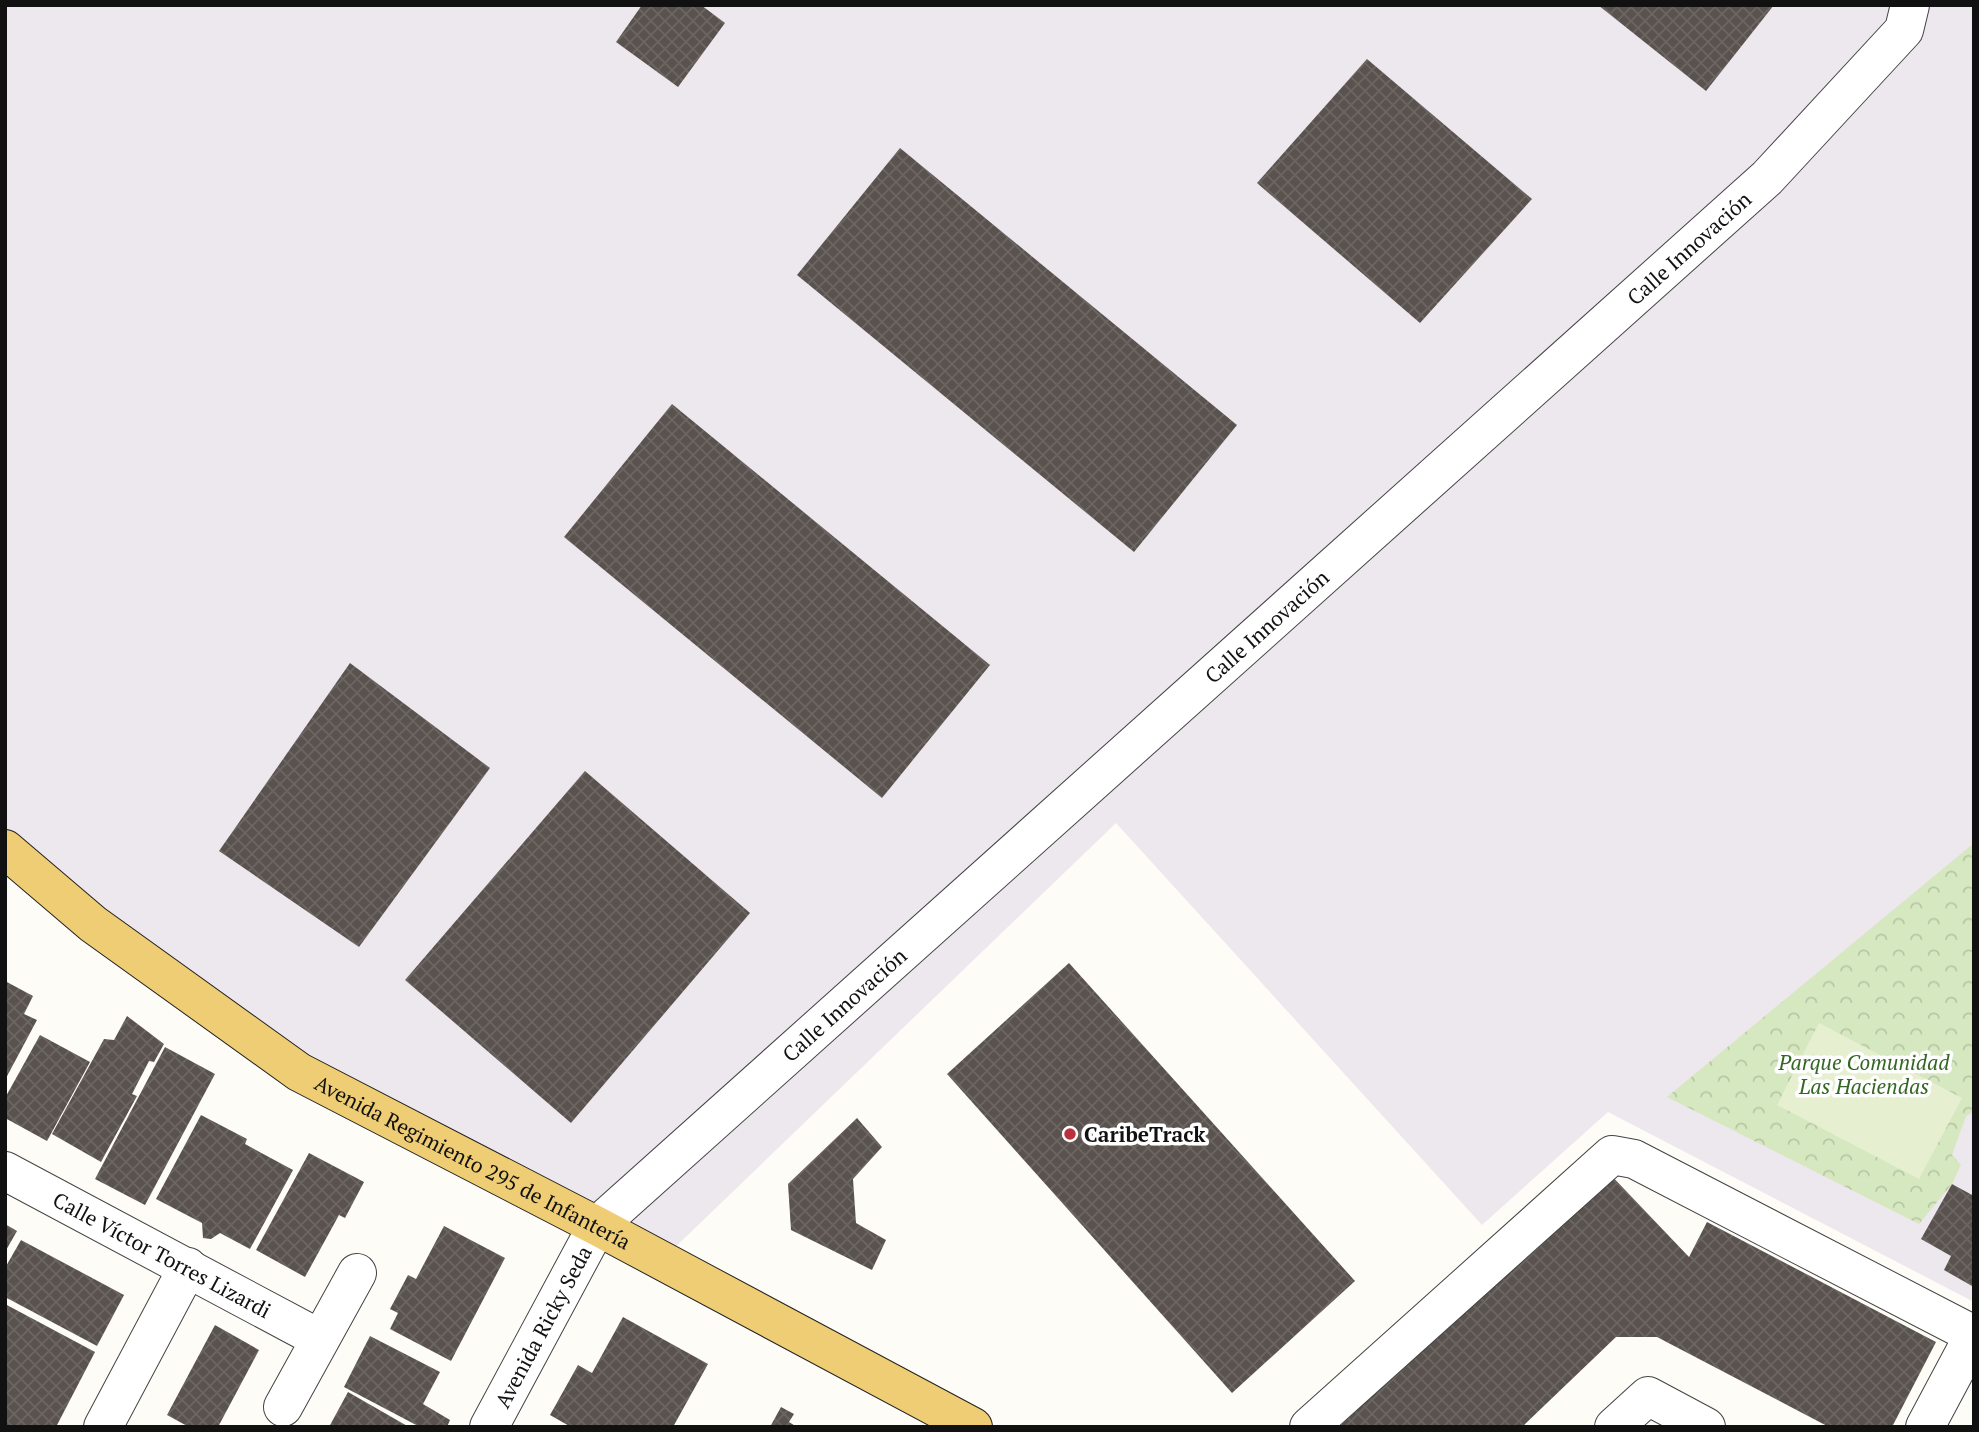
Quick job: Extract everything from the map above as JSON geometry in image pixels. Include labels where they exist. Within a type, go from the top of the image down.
[{"type":"main road","name":"Avenida Regimiento 295 de Infantería","points":[[5,849],[93,924],[299,1072],[597,1226],[972,1427]]},
{"type":"street","name":"Calle Innovación","points":[[597,1226],[1767,178],[1904,30],[1910,5]]},
{"type":"street","points":[[1309,1427],[1612,1155],[1634,1159],[1974,1335],[1924,1427]]},
{"type":"street","name":"Calle Víctor Torres Lizardi","points":[[5,1171],[320,1339]]},
{"type":"street","name":"Avenida Ricky Seda","points":[[489,1427],[597,1226]]},
{"type":"street","points":[[103,1427],[188,1267]]},
{"type":"street","points":[[283,1408],[357,1273]]},
{"type":"street","points":[[1614,1427],[1648,1396],[1706,1427]]},
{"type":"shaded area","points":[[5,5],[1974,5],[1974,1302],[1608,1112],[1482,1225],[1116,823],[668,1254],[227,1015],[5,838]]},
{"type":"green space","name":"Parque Comunidad Las Haciendas","points":[[1974,843],[1974,1112],[1966,1116],[1952,1155],[1961,1165],[1952,1184],[1919,1224],[1667,1097]]},
{"type":"green space","points":[[1819,1023],[1962,1098],[1919,1179],[1777,1105]]},
{"type":"building","points":[[642,5],[701,5],[725,23],[678,87],[616,42]]},
{"type":"building","points":[[1598,5],[1774,5],[1706,91]]},
{"type":"building","points":[[1367,59],[1532,199],[1420,323],[1257,183]]},
{"type":"building","points":[[900,148],[1237,425],[1134,552],[797,275]]},
{"type":"building","points":[[672,404],[990,665],[882,798],[564,537]]},
{"type":"building","points":[[350,663],[490,768],[359,947],[219,851]]},
{"type":"building","points":[[585,771],[750,913],[571,1123],[405,980]]},
{"type":"building","points":[[1069,963],[1355,1281],[1232,1393],[947,1074]]},
{"type":"building","points":[[5,981],[33,996],[24,1014],[37,1020],[5,1080]]},
{"type":"building","points":[[127,1016],[164,1044],[154,1062],[149,1061],[132,1094],[137,1096],[101,1162],[52,1134],[104,1039],[114,1040]]},
{"type":"building","points":[[40,1035],[90,1062],[47,1141],[5,1118],[5,1098]]},
{"type":"building","points":[[165,1047],[215,1074],[145,1205],[95,1179]]},
{"type":"building","points":[[201,1115],[247,1139],[245,1144],[293,1170],[250,1249],[220,1233],[211,1239],[203,1238],[202,1223],[156,1199]]},
{"type":"building","points":[[857,1118],[882,1147],[853,1179],[856,1223],[886,1240],[872,1270],[791,1230],[788,1184]]},
{"type":"building","points":[[309,1153],[364,1182],[345,1218],[339,1215],[305,1277],[256,1250]]},
{"type":"building","points":[[1607,1171],[1689,1257],[1707,1222],[1936,1342],[1892,1427],[1829,1427],[1657,1337],[1616,1337],[1522,1427],[1339,1427]]},
{"type":"building","points":[[1952,1184],[1974,1196],[1972,1286],[1944,1270],[1951,1256],[1921,1239]]},
{"type":"building","points":[[5,1224],[17,1231],[5,1252]]},
{"type":"building","points":[[444,1226],[505,1258],[451,1361],[390,1329],[398,1313],[390,1309],[408,1275],[416,1279]]},
{"type":"building","points":[[21,1240],[124,1295],[97,1346],[5,1297],[5,1268]]},
{"type":"building","points":[[5,1304],[95,1352],[56,1427],[5,1427]]},
{"type":"building","points":[[623,1317],[708,1364],[673,1427],[571,1427],[550,1415],[578,1365],[592,1373]]},
{"type":"building","points":[[215,1325],[259,1350],[218,1427],[189,1427],[167,1415]]},
{"type":"building","points":[[370,1336],[440,1372],[423,1404],[450,1420],[447,1427],[420,1427],[344,1387]]},
{"type":"building","points":[[348,1392],[409,1427],[329,1427]]},
{"type":"building","points":[[781,1407],[794,1414],[789,1422],[797,1427],[770,1427]]},
{"type":"place","name":"CaribeTrack","points":[[1070,1134]]}]
